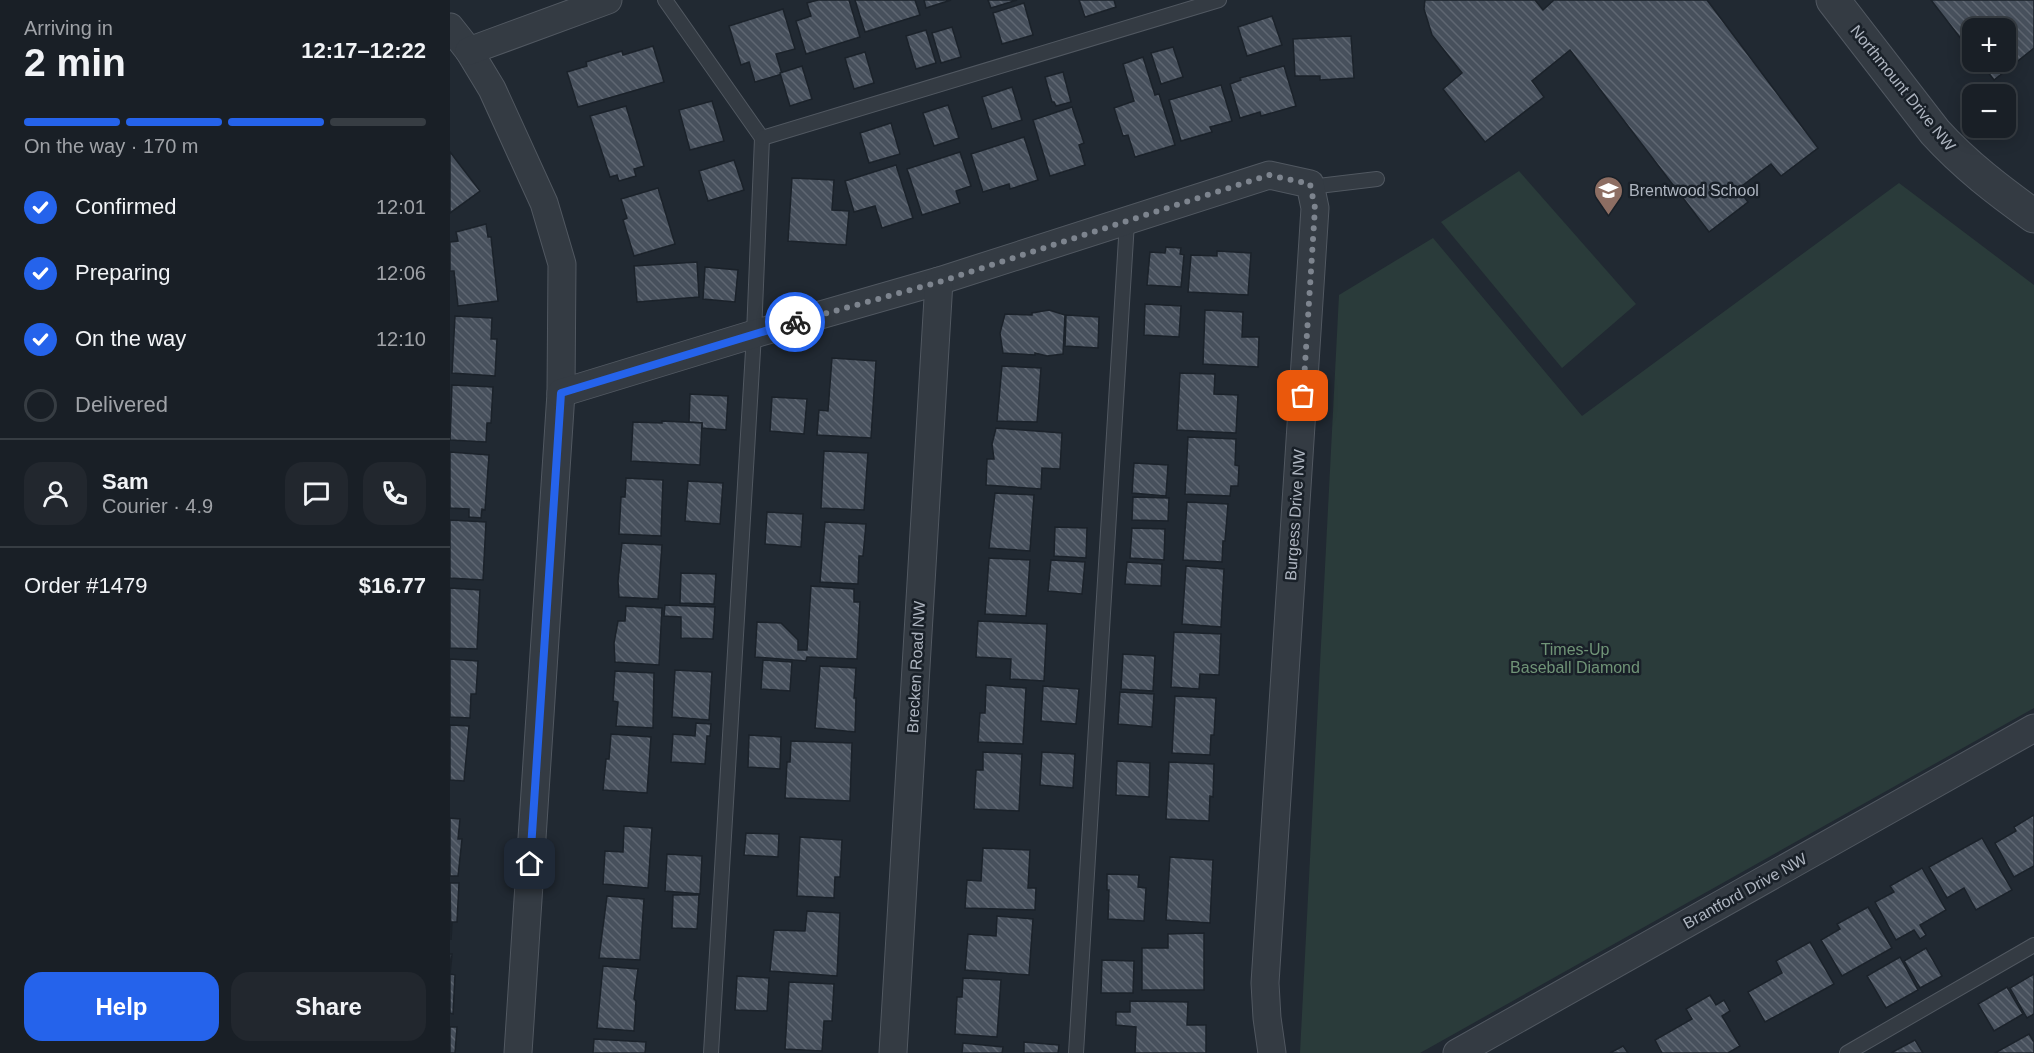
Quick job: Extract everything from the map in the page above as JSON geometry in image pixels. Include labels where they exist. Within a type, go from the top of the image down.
[{"type":"street","points":[[469,51],[609,0]]},
{"type":"street","name":"Northmount Drive NW","points":[[1833,0],[1935,132],[1994,188],[2034,216]]},
{"type":"street","points":[[450,27],[469,51],[492,89],[544,203],[562,264],[561,393],[518,1053]]},
{"type":"street","points":[[561,393],[754,333],[939,282],[1269,175],[1310,184],[1310,187]]},
{"type":"street","name":"Burgess Drive NW","points":[[1272,1053],[1265,983],[1315,208],[1310,187]]},
{"type":"street","name":"Brecken Road NW","points":[[893,1053],[939,282]]},
{"type":"street","name":"Brantford Drive NW","points":[[1457,1053],[2034,728]]},
{"type":"lane","points":[[665,0],[762,138],[754,333],[711,1053]]},
{"type":"lane","points":[[762,138],[1219,0]]},
{"type":"lane","points":[[1310,187],[1377,179]]},
{"type":"lane","points":[[1076,1053],[1126,222]]},
{"type":"lane","points":[[1847,1053],[2034,945]]},
{"type":"green space","points":[[1519,171],[1636,304],[1562,368],[1441,222]]},
{"type":"green space","name":"Times-Up Baseball Diamond","points":[[1899,183],[2034,285],[2034,708],[1420,1053],[1300,1053],[1339,295],[1433,238],[1582,416]]},
{"type":"building","points":[[818,0],[849,0],[860,37],[806,54],[796,21],[811,16],[807,3]]},
{"type":"building","points":[[855,0],[915,0],[920,15],[865,32]]},
{"type":"building","points":[[924,0],[951,0],[926,8]]},
{"type":"building","points":[[988,0],[1017,0],[991,8]]},
{"type":"building","points":[[1079,0],[1114,0],[1116,7],[1085,17]]},
{"type":"building","points":[[1425,0],[1535,0],[1543,10],[1554,0],[1707,0],[1818,148],[1781,176],[1771,164],[1738,189],[1748,202],[1709,232],[1570,50],[1532,81],[1544,97],[1485,142],[1443,89],[1462,73],[1432,35],[1424,9]]},
{"type":"building","points":[[1931,0],[2034,0],[2034,48],[2016,62],[2016,18],[1962,18],[1962,40]]},
{"type":"building","points":[[1024,3],[1033,35],[1002,44],[993,13]]},
{"type":"building","points":[[783,9],[795,49],[776,54],[782,74],[755,82],[749,62],[741,65],[729,26]]},
{"type":"building","points":[[1272,16],[1282,45],[1247,56],[1238,27]]},
{"type":"building","points":[[952,27],[961,57],[941,63],[932,33]]},
{"type":"building","points":[[926,30],[936,63],[916,69],[906,36]]},
{"type":"building","points":[[1351,36],[1354,78],[1320,80],[1320,76],[1295,76],[1293,39]]},
{"type":"building","points":[[653,46],[664,82],[578,107],[567,72],[587,66],[586,62],[622,51],[623,55]]},
{"type":"building","points":[[1173,47],[1183,77],[1161,84],[1151,53]]},
{"type":"building","points":[[865,52],[874,83],[854,89],[845,58]]},
{"type":"building","points":[[1143,57],[1155,95],[1159,94],[1175,145],[1135,157],[1128,135],[1123,136],[1114,108],[1134,101],[1123,64]]},
{"type":"building","points":[[802,66],[812,99],[790,106],[780,73]]},
{"type":"building","points":[[1284,66],[1296,106],[1261,116],[1260,112],[1240,118],[1230,84],[1241,80],[1240,78]]},
{"type":"building","points":[[1063,72],[1071,102],[1056,106],[1052,102],[1045,77]]},
{"type":"building","points":[[1988,72],[2004,72],[1994,80]]},
{"type":"building","points":[[1221,85],[1232,121],[1210,127],[1212,132],[1181,141],[1169,100]]},
{"type":"building","points":[[1012,87],[1022,120],[992,129],[982,97]]},
{"type":"building","points":[[712,101],[724,141],[690,150],[679,110]]},
{"type":"building","points":[[948,105],[959,138],[934,146],[923,113]]},
{"type":"building","points":[[626,106],[644,166],[634,169],[636,176],[619,181],[617,175],[610,177],[590,116]]},
{"type":"building","points":[[1072,107],[1084,143],[1079,145],[1085,165],[1050,176],[1033,120]]},
{"type":"building","points":[[891,123],[900,154],[869,163],[860,133]]},
{"type":"building","points":[[1024,137],[1038,180],[1010,189],[1009,184],[983,192],[971,154]]},
{"type":"building","points":[[450,152],[480,191],[450,213]]},
{"type":"building","points":[[960,152],[971,186],[956,191],[960,203],[922,215],[907,169]]},
{"type":"building","points":[[734,160],[744,190],[708,201],[699,171]]},
{"type":"building","points":[[896,165],[913,218],[882,228],[875,206],[854,212],[845,181]]},
{"type":"building","points":[[792,178],[834,180],[832,210],[849,211],[846,245],[788,241]]},
{"type":"building","points":[[658,188],[675,244],[634,256],[623,220],[627,218],[621,199]]},
{"type":"building","points":[[486,224],[488,237],[491,237],[498,301],[458,306],[454,271],[450,271],[450,242],[458,241],[456,232]]},
{"type":"building","points":[[1166,247],[1181,248],[1180,254],[1184,255],[1181,287],[1147,285],[1150,252],[1165,253]]},
{"type":"building","points":[[1217,251],[1251,253],[1248,295],[1188,292],[1191,255],[1217,256]]},
{"type":"building","points":[[697,262],[699,297],[637,302],[634,266]]},
{"type":"building","points":[[705,267],[738,270],[735,302],[703,299]]},
{"type":"building","points":[[1145,304],[1181,306],[1179,337],[1144,335]]},
{"type":"building","points":[[1049,310],[1065,315],[1063,354],[1047,356],[1035,353],[1035,355],[1003,353],[1000,333],[1005,314],[1032,315],[1032,313]]},
{"type":"building","points":[[1205,310],[1243,312],[1242,337],[1259,337],[1258,367],[1203,364]]},
{"type":"building","points":[[1066,315],[1099,317],[1098,348],[1065,346]]},
{"type":"building","points":[[455,316],[492,318],[491,339],[497,339],[495,376],[452,373]]},
{"type":"building","points":[[832,358],[876,361],[871,438],[817,435],[819,410],[828,411]]},
{"type":"building","points":[[1002,366],[1041,368],[1037,422],[997,421]]},
{"type":"building","points":[[1180,373],[1215,374],[1214,394],[1238,395],[1236,433],[1177,430]]},
{"type":"building","points":[[452,385],[493,387],[491,423],[487,423],[486,442],[450,440]]},
{"type":"building","points":[[690,394],[728,396],[726,430],[702,428],[702,423],[689,422]]},
{"type":"building","points":[[772,397],[807,399],[804,434],[770,431]]},
{"type":"building","points":[[662,421],[702,423],[700,465],[631,461],[633,422],[662,423]]},
{"type":"building","points":[[996,428],[1062,433],[1060,469],[1042,468],[1041,489],[986,485],[987,459],[994,459],[992,444]]},
{"type":"building","points":[[1188,437],[1236,439],[1235,465],[1239,466],[1238,486],[1231,486],[1230,496],[1185,494]]},
{"type":"building","points":[[824,451],[868,453],[864,510],[821,508]]},
{"type":"building","points":[[450,452],[489,455],[485,510],[482,509],[481,518],[469,517],[469,509],[450,508]]},
{"type":"building","points":[[1134,463],[1168,465],[1166,496],[1132,493]]},
{"type":"building","points":[[626,478],[663,480],[661,536],[619,534],[621,497],[625,497]]},
{"type":"building","points":[[688,481],[723,483],[720,524],[685,521]]},
{"type":"building","points":[[995,493],[1034,495],[1030,551],[989,548]]},
{"type":"building","points":[[1133,497],[1169,498],[1168,521],[1132,520]]},
{"type":"building","points":[[1187,502],[1228,504],[1222,562],[1183,560]]},
{"type":"building","points":[[767,512],[803,514],[801,547],[765,544]]},
{"type":"building","points":[[450,520],[486,522],[483,580],[450,578]]},
{"type":"building","points":[[825,522],[866,524],[863,556],[859,556],[858,584],[820,582]]},
{"type":"building","points":[[1055,527],[1087,528],[1086,558],[1054,556]]},
{"type":"building","points":[[1132,528],[1165,529],[1164,560],[1130,558]]},
{"type":"building","points":[[622,543],[662,545],[658,599],[619,597],[618,581]]},
{"type":"building","points":[[989,558],[1030,560],[1026,616],[985,614]]},
{"type":"building","points":[[1051,560],[1085,562],[1082,594],[1048,591]]},
{"type":"building","points":[[1127,562],[1162,564],[1161,586],[1125,584]]},
{"type":"building","points":[[1186,566],[1224,569],[1221,627],[1182,624]]},
{"type":"building","points":[[681,573],[716,574],[714,604],[680,603]]},
{"type":"building","points":[[811,586],[854,589],[854,602],[860,602],[857,659],[807,657],[806,661],[755,657],[757,622],[781,623],[798,640],[798,650],[807,650]]},
{"type":"building","points":[[450,588],[480,590],[477,649],[450,648]]},
{"type":"building","points":[[665,605],[715,607],[713,639],[681,638],[681,617],[664,616]]},
{"type":"building","points":[[626,606],[662,608],[659,665],[615,662],[614,643],[618,621],[625,621]]},
{"type":"building","points":[[978,621],[1047,624],[1044,681],[1010,679],[1011,659],[976,657]]},
{"type":"building","points":[[1174,632],[1221,634],[1219,675],[1200,674],[1199,689],[1171,687]]},
{"type":"building","points":[[1123,654],[1155,656],[1153,691],[1121,689]]},
{"type":"building","points":[[450,659],[478,661],[476,694],[471,694],[470,718],[450,717]]},
{"type":"building","points":[[763,660],[792,662],[790,691],[761,689]]},
{"type":"building","points":[[820,666],[856,668],[855,732],[815,728]]},
{"type":"building","points":[[675,670],[712,672],[709,720],[672,717]]},
{"type":"building","points":[[615,671],[654,673],[653,728],[616,726],[618,702],[613,701]]},
{"type":"building","points":[[986,685],[1026,688],[1023,744],[978,742],[980,713],[985,713]]},
{"type":"building","points":[[1043,686],[1079,689],[1076,724],[1041,721]]},
{"type":"building","points":[[1120,692],[1154,694],[1152,727],[1118,724]]},
{"type":"building","points":[[1175,696],[1216,698],[1214,735],[1211,735],[1210,755],[1172,753]]},
{"type":"building","points":[[696,723],[711,724],[710,736],[707,736],[705,764],[671,762],[673,734],[695,736]]},
{"type":"building","points":[[450,725],[469,726],[464,781],[450,780]]},
{"type":"building","points":[[611,734],[651,737],[647,793],[603,790]]},
{"type":"building","points":[[749,735],[781,737],[780,769],[748,767]]},
{"type":"building","points":[[791,741],[852,743],[850,801],[785,798]]},
{"type":"building","points":[[983,752],[1022,754],[1019,811],[974,809],[976,770],[983,770]]},
{"type":"building","points":[[1042,752],[1075,754],[1073,788],[1040,785]]},
{"type":"building","points":[[1117,761],[1150,763],[1149,797],[1116,795]]},
{"type":"building","points":[[1169,762],[1214,764],[1213,797],[1210,796],[1209,821],[1166,819]]},
{"type":"building","points":[[2034,815],[2034,866],[2014,877],[1995,843],[2016,831],[2014,827]]},
{"type":"building","points":[[450,818],[460,819],[458,839],[462,839],[458,876],[450,876]]},
{"type":"building","points":[[624,826],[652,828],[648,888],[603,884],[605,851],[623,852]]},
{"type":"building","points":[[746,833],[779,834],[778,857],[744,855]]},
{"type":"building","points":[[800,837],[842,840],[840,877],[835,877],[834,898],[797,896]]},
{"type":"building","points":[[1982,838],[2012,890],[1976,910],[1964,888],[1947,898],[1929,867]]},
{"type":"building","points":[[983,848],[1030,850],[1028,888],[1036,888],[1035,910],[965,908],[967,880],[981,881]]},
{"type":"building","points":[[667,854],[702,856],[700,894],[665,891]]},
{"type":"building","points":[[1170,857],[1213,860],[1210,923],[1166,920]]},
{"type":"building","points":[[1922,868],[1946,910],[1920,925],[1926,935],[1920,939],[1914,930],[1896,940],[1875,902],[1894,892],[1890,886]]},
{"type":"building","points":[[1107,874],[1139,875],[1138,887],[1146,888],[1144,921],[1108,919]]},
{"type":"building","points":[[450,883],[459,883],[457,922],[452,922],[451,940]]},
{"type":"building","points":[[673,895],[699,895],[697,929],[672,928]]},
{"type":"building","points":[[607,896],[644,899],[640,960],[599,958]]},
{"type":"building","points":[[1868,907],[1892,948],[1842,976],[1821,940],[1840,929],[1837,924]]},
{"type":"building","points":[[807,911],[840,913],[837,976],[770,971],[774,930],[805,931]]},
{"type":"building","points":[[997,916],[1033,919],[1029,975],[965,970],[968,934],[996,936]]},
{"type":"building","points":[[1204,933],[1204,990],[1142,990],[1142,948],[1168,948],[1168,934]]},
{"type":"building","points":[[1810,942],[1834,984],[1765,1022],[1748,992],[1782,973],[1776,961]]},
{"type":"building","points":[[1926,948],[1942,976],[1920,988],[1904,961]]},
{"type":"building","points":[[1900,957],[1918,990],[1886,1008],[1867,976]]},
{"type":"building","points":[[1102,960],[1134,961],[1133,993],[1101,993]]},
{"type":"building","points":[[603,966],[638,969],[634,999],[636,1001],[634,1031],[597,1028]]},
{"type":"building","points":[[450,974],[455,975],[453,1014],[450,1013]]},
{"type":"building","points":[[2034,974],[2034,1014],[2027,1018],[2010,988]]},
{"type":"building","points":[[737,976],[769,978],[767,1011],[735,1010]]},
{"type":"building","points":[[963,978],[1001,980],[997,1037],[955,1034],[957,997],[962,997]]},
{"type":"building","points":[[789,982],[834,984],[832,1021],[824,1021],[822,1051],[785,1049]]},
{"type":"building","points":[[2007,987],[2023,1014],[1994,1031],[1978,1004]]},
{"type":"building","points":[[1710,995],[1716,1005],[1724,1000],[1730,1011],[1722,1016],[1740,1046],[1728,1053],[1662,1053],[1655,1040],[1692,1019],[1686,1009]]},
{"type":"building","points":[[1130,1001],[1188,1002],[1187,1025],[1206,1025],[1206,1053],[1135,1053],[1136,1027],[1116,1025],[1116,1012],[1130,1012]]},
{"type":"building","points":[[450,1027],[457,1027],[455,1053],[450,1053]]},
{"type":"building","points":[[2029,1034],[2034,1042],[2034,1053],[1995,1053]]},
{"type":"building","points":[[594,1039],[646,1042],[645,1053],[593,1053]]},
{"type":"building","points":[[1915,1040],[1923,1053],[1891,1053]]},
{"type":"building","points":[[1024,1042],[1059,1045],[1058,1053],[1024,1053]]},
{"type":"building","points":[[963,1043],[1003,1047],[1002,1053],[962,1053]]},
{"type":"building","points":[[1623,1046],[1628,1053],[1610,1053]]},
{"type":"way so far","points":[[795,322],[939,282],[1269,175],[1310,184],[1315,208],[1303,396]]},
{"type":"place","name":"Brentwood School","points":[[1608,216]]},
{"type":"route","points":[[530,864],[561,393],[795,322]]}]
